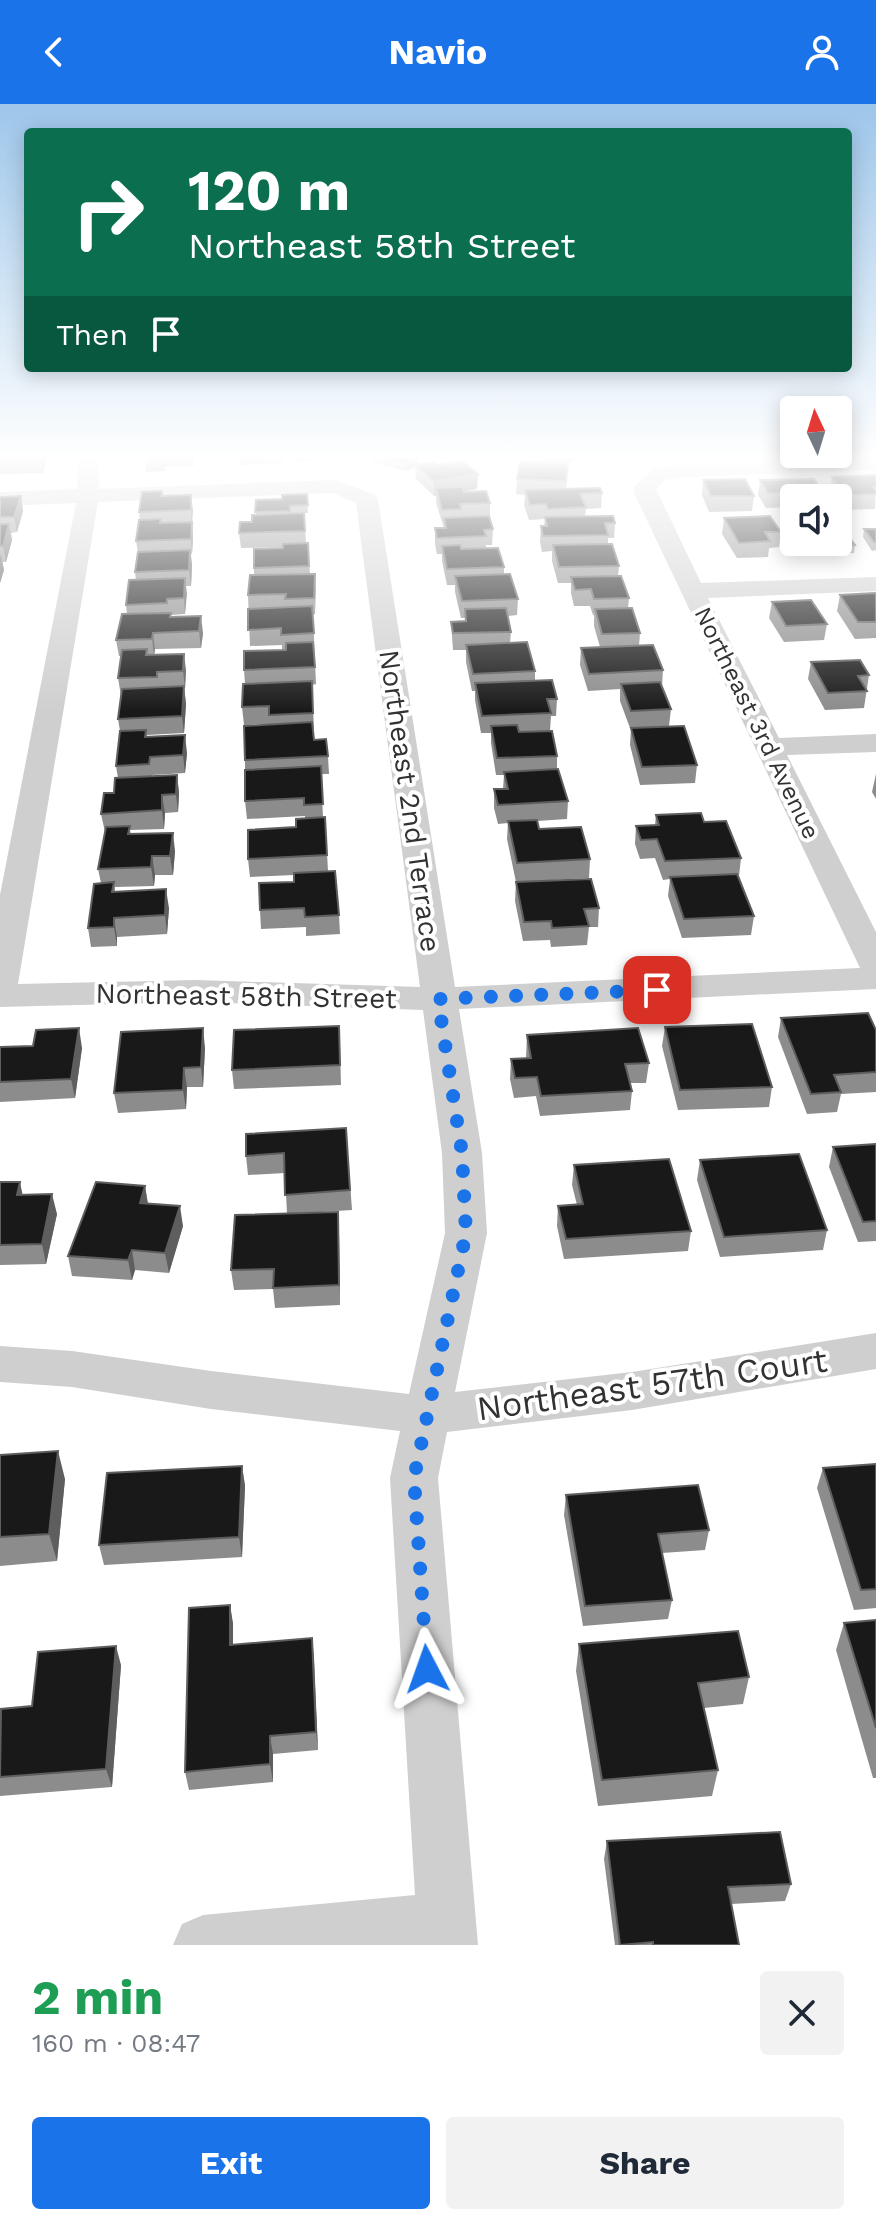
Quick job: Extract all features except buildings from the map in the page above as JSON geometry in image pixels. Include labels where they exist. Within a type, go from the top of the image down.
[{"type":"street","points":[[0,985],[80,540]]},
{"type":"street","name":"Northeast 2nd Terrace","points":[[373,540],[462,1153],[466,1233],[414,1478],[447,1934]]},
{"type":"street","name":"Northeast 3rd Avenue","points":[[668,540],[876,966]]},
{"type":"street","points":[[693,591],[876,584]]},
{"type":"street","points":[[769,747],[876,743]]},
{"type":"street","name":"Northeast 58th Street","points":[[0,996],[196,991],[438,999],[876,978]]},
{"type":"street","name":"Northeast 57th Court","points":[[0,1364],[72,1369],[211,1390],[426,1415],[632,1391],[876,1351]]},
{"type":"street","points":[[203,1945],[447,1934]]},
{"type":"route","points":[[427,1669],[414,1478],[466,1233],[462,1153],[438,999],[657,990]]}]
